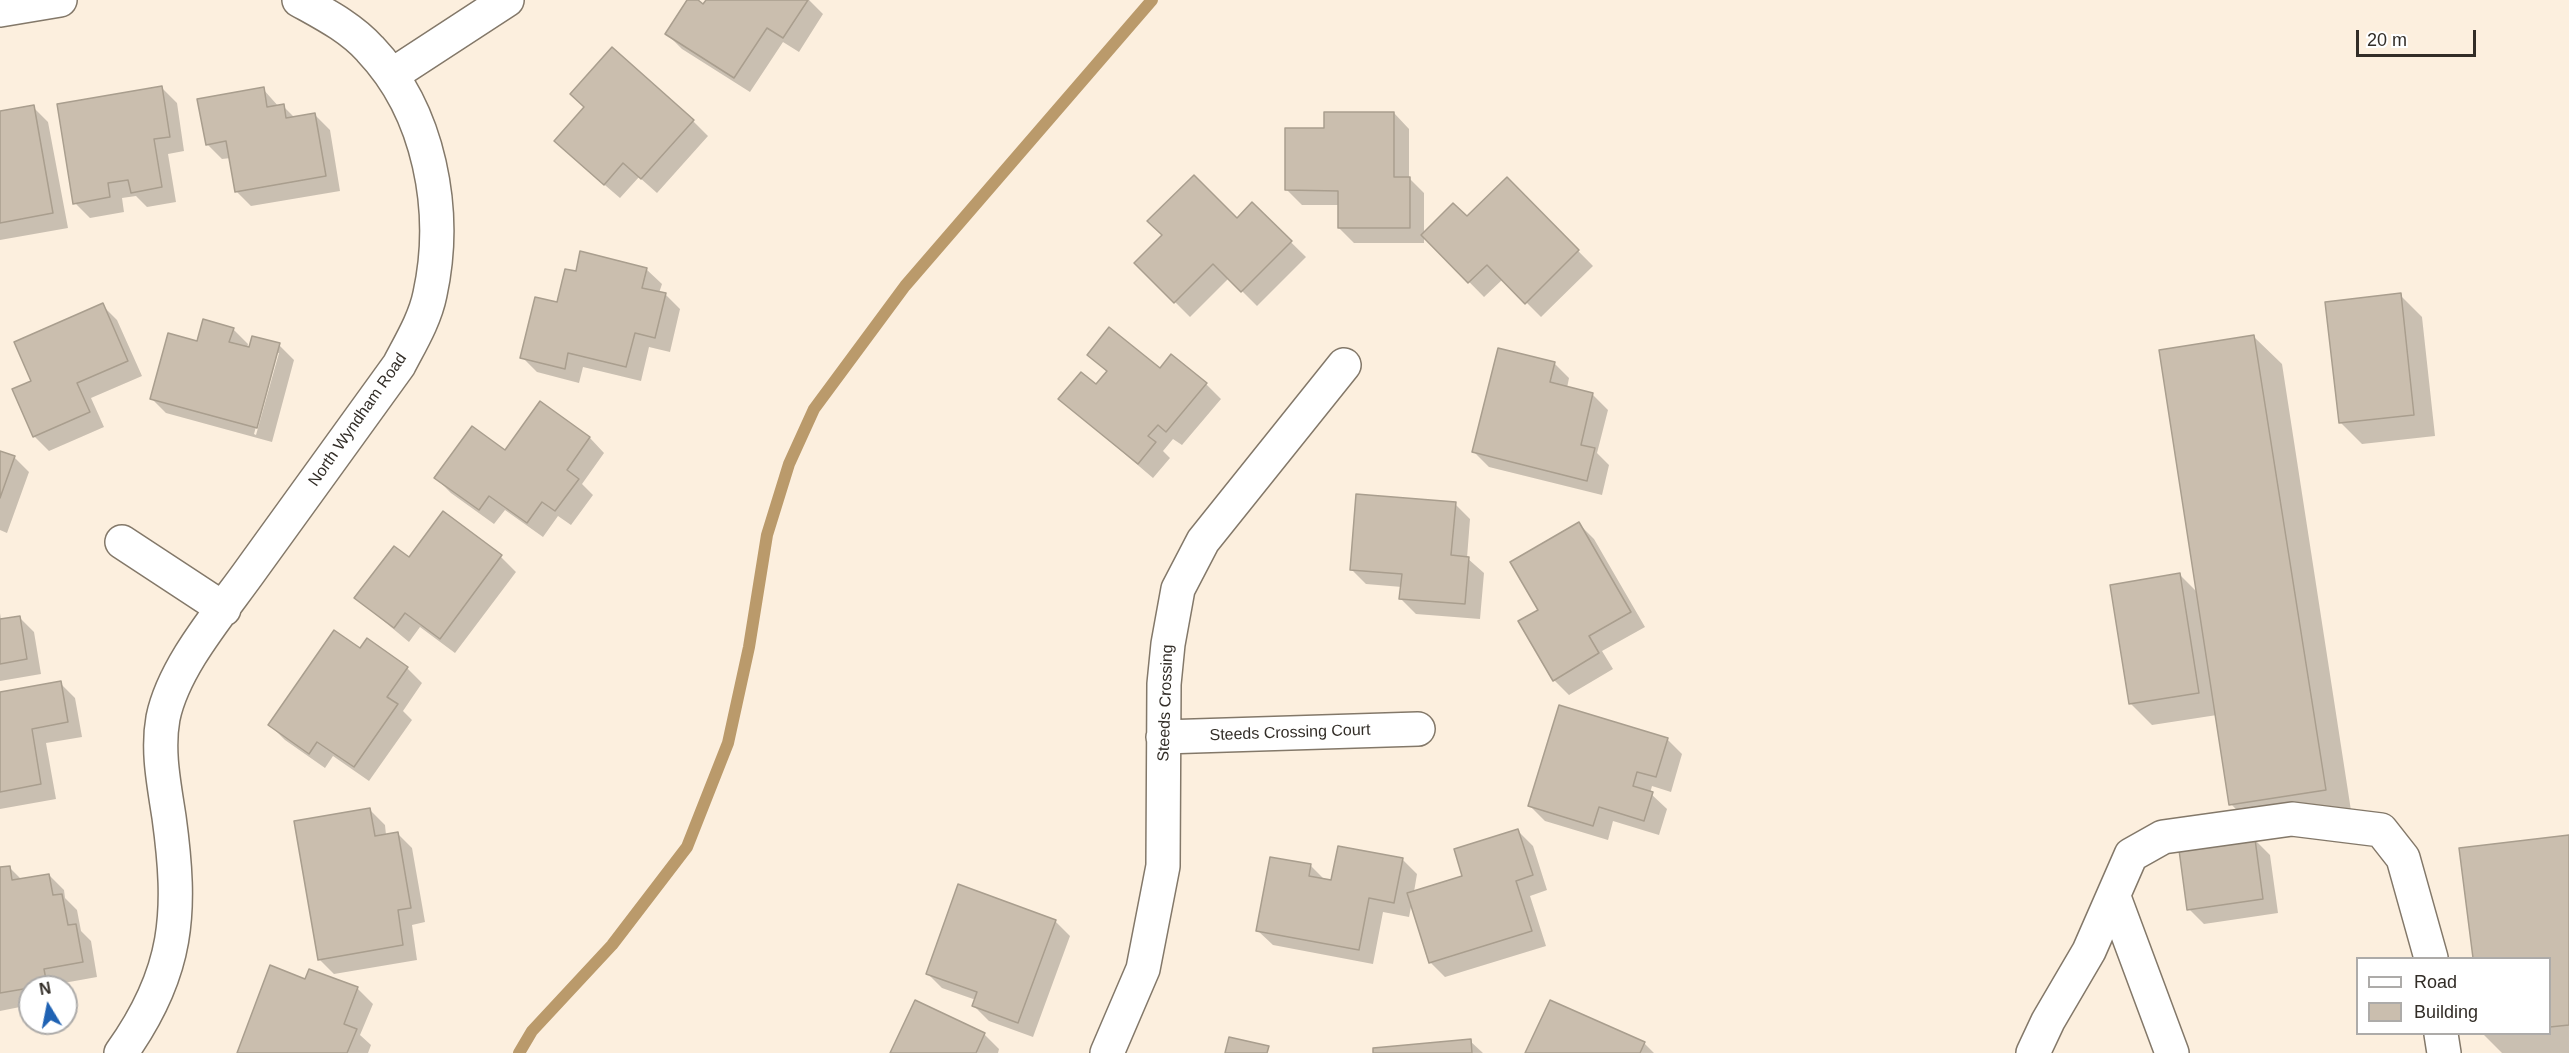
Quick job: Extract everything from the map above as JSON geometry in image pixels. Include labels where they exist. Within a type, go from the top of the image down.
[{"type":"street","points":[[0,10],[60,0]]},
{"type":"street","name":"North Wyndham Road","points":[[121,1053],[141,1025],[155,997],[168,964],[174,932],[177,899],[175,865],[160,752],[163,718],[171,690],[186,663],[399,365],[418,328],[430,296],[438,247],[436,203],[425,147],[413,113],[392,75],[369,48],[337,21],[299,0]]},
{"type":"street","points":[[392,75],[507,0]]},
{"type":"street","name":"Steeds Crossing","points":[[1107,1053],[1143,969],[1163,866],[1163,737],[1166,664],[1178,589],[1203,541],[1344,365]]},
{"type":"street","points":[[122,542],[224,609]]},
{"type":"street","name":"Steeds Crossing Court","points":[[1163,737],[1418,729]]},
{"type":"street","points":[[2033,1053],[2048,1022],[2090,951],[2131,855],[2163,837],[2292,819],[2381,830],[2403,858],[2431,957]]},
{"type":"street","points":[[2114,897],[2172,1053]]},
{"type":"street","points":[[2441,1035],[2444,1053]]},
{"type":"building","points":[[687,0],[698,0],[703,4],[706,0],[808,0],[783,38],[767,28],[734,78],[665,34]]},
{"type":"building","points":[[612,47],[694,120],[641,179],[623,163],[604,185],[554,141],[584,107],[570,94]]},
{"type":"building","points":[[162,86],[170,137],[154,139],[162,187],[131,193],[128,180],[108,183],[110,197],[73,204],[57,104]]},
{"type":"building","points":[[264,87],[267,107],[284,104],[286,118],[315,113],[326,176],[235,192],[226,141],[206,145],[197,99]]},
{"type":"building","points":[[34,105],[53,213],[0,223],[0,111]]},
{"type":"building","points":[[1324,112],[1394,112],[1394,177],[1410,177],[1410,228],[1338,228],[1338,191],[1285,190],[1285,128],[1324,128]]},
{"type":"building","points":[[1194,175],[1237,218],[1252,202],[1292,241],[1241,292],[1213,264],[1174,303],[1134,263],[1162,235],[1147,221]]},
{"type":"building","points":[[1507,177],[1579,250],[1525,304],[1487,265],[1468,283],[1421,235],[1453,203],[1467,216]]},
{"type":"building","points":[[580,251],[647,268],[642,288],[666,293],[655,338],[635,333],[626,367],[568,353],[565,369],[520,358],[535,297],[557,302],[565,269],[576,271]]},
{"type":"building","points":[[2401,293],[2414,415],[2339,423],[2325,302]]},
{"type":"building","points":[[103,303],[128,361],[77,383],[90,412],[33,437],[12,389],[31,381],[14,342]]},
{"type":"building","points":[[203,319],[234,328],[229,342],[249,347],[252,336],[280,343],[257,428],[150,399],[168,333],[197,341]]},
{"type":"building","points":[[1109,327],[1160,368],[1171,354],[1207,383],[1166,432],[1158,425],[1148,436],[1156,442],[1138,464],[1058,399],[1081,372],[1096,384],[1107,371],[1087,355]]},
{"type":"building","points":[[2254,335],[2326,790],[2229,805],[2159,350]]},
{"type":"building","points":[[1498,348],[1555,362],[1550,382],[1593,393],[1581,445],[1595,448],[1587,481],[1472,452]]},
{"type":"building","points":[[540,401],[590,437],[567,470],[579,479],[555,511],[542,502],[527,523],[489,496],[479,510],[434,478],[472,426],[505,450]]},
{"type":"building","points":[[0,451],[15,456],[0,498]]},
{"type":"building","points":[[1356,494],[1456,502],[1451,555],[1469,557],[1465,604],[1399,599],[1402,574],[1350,570]]},
{"type":"building","points":[[443,511],[502,555],[440,639],[405,613],[394,628],[354,598],[394,546],[409,557]]},
{"type":"building","points":[[1579,522],[1631,612],[1589,636],[1599,653],[1553,681],[1518,621],[1538,610],[1510,562]]},
{"type":"building","points":[[2180,573],[2199,693],[2129,704],[2110,585]]},
{"type":"building","points":[[20,616],[27,659],[0,664],[0,619]]},
{"type":"building","points":[[334,630],[360,648],[367,638],[408,667],[387,697],[398,704],[354,767],[317,742],[309,754],[268,725]]},
{"type":"building","points":[[61,681],[68,722],[32,729],[41,784],[0,792],[0,692]]},
{"type":"building","points":[[1559,705],[1668,738],[1656,777],[1637,772],[1633,786],[1653,792],[1644,821],[1599,807],[1593,826],[1528,806]]},
{"type":"building","points":[[370,808],[375,836],[398,832],[411,908],[398,910],[403,945],[318,960],[294,821]]},
{"type":"building","points":[[1518,829],[1533,875],[1516,881],[1532,931],[1429,963],[1407,893],[1462,876],[1454,849]]},
{"type":"building","points":[[2569,835],[2569,1025],[2551,1027],[2551,957],[2473,957],[2459,848]]},
{"type":"building","points":[[2255,839],[2263,899],[2187,910],[2179,850]]},
{"type":"building","points":[[1338,846],[1403,858],[1394,903],[1369,898],[1359,950],[1256,931],[1270,857],[1311,864],[1309,876],[1331,880]]},
{"type":"building","points":[[10,866],[12,880],[49,874],[53,895],[62,894],[68,925],[76,924],[83,962],[44,969],[45,975],[18,975],[18,990],[0,993],[0,867]]},
{"type":"building","points":[[958,884],[1056,920],[1018,1023],[972,1006],[977,992],[926,974]]},
{"type":"building","points":[[270,965],[305,979],[309,969],[358,987],[344,1024],[357,1029],[347,1053],[237,1053]]},
{"type":"building","points":[[915,1000],[985,1033],[976,1053],[890,1053]]},
{"type":"building","points":[[1550,1000],[1645,1042],[1640,1053],[1525,1053]]},
{"type":"building","points":[[1229,1037],[1269,1046],[1267,1053],[1225,1053]]},
{"type":"building","points":[[1471,1039],[1472,1053],[1373,1053],[1373,1048]]},
{"type":"waterway","points":[[519,1053],[532,1031],[612,945],[687,847],[728,743],[749,647],[767,535],[789,464],[814,409],[905,286],[1152,0]]}]
